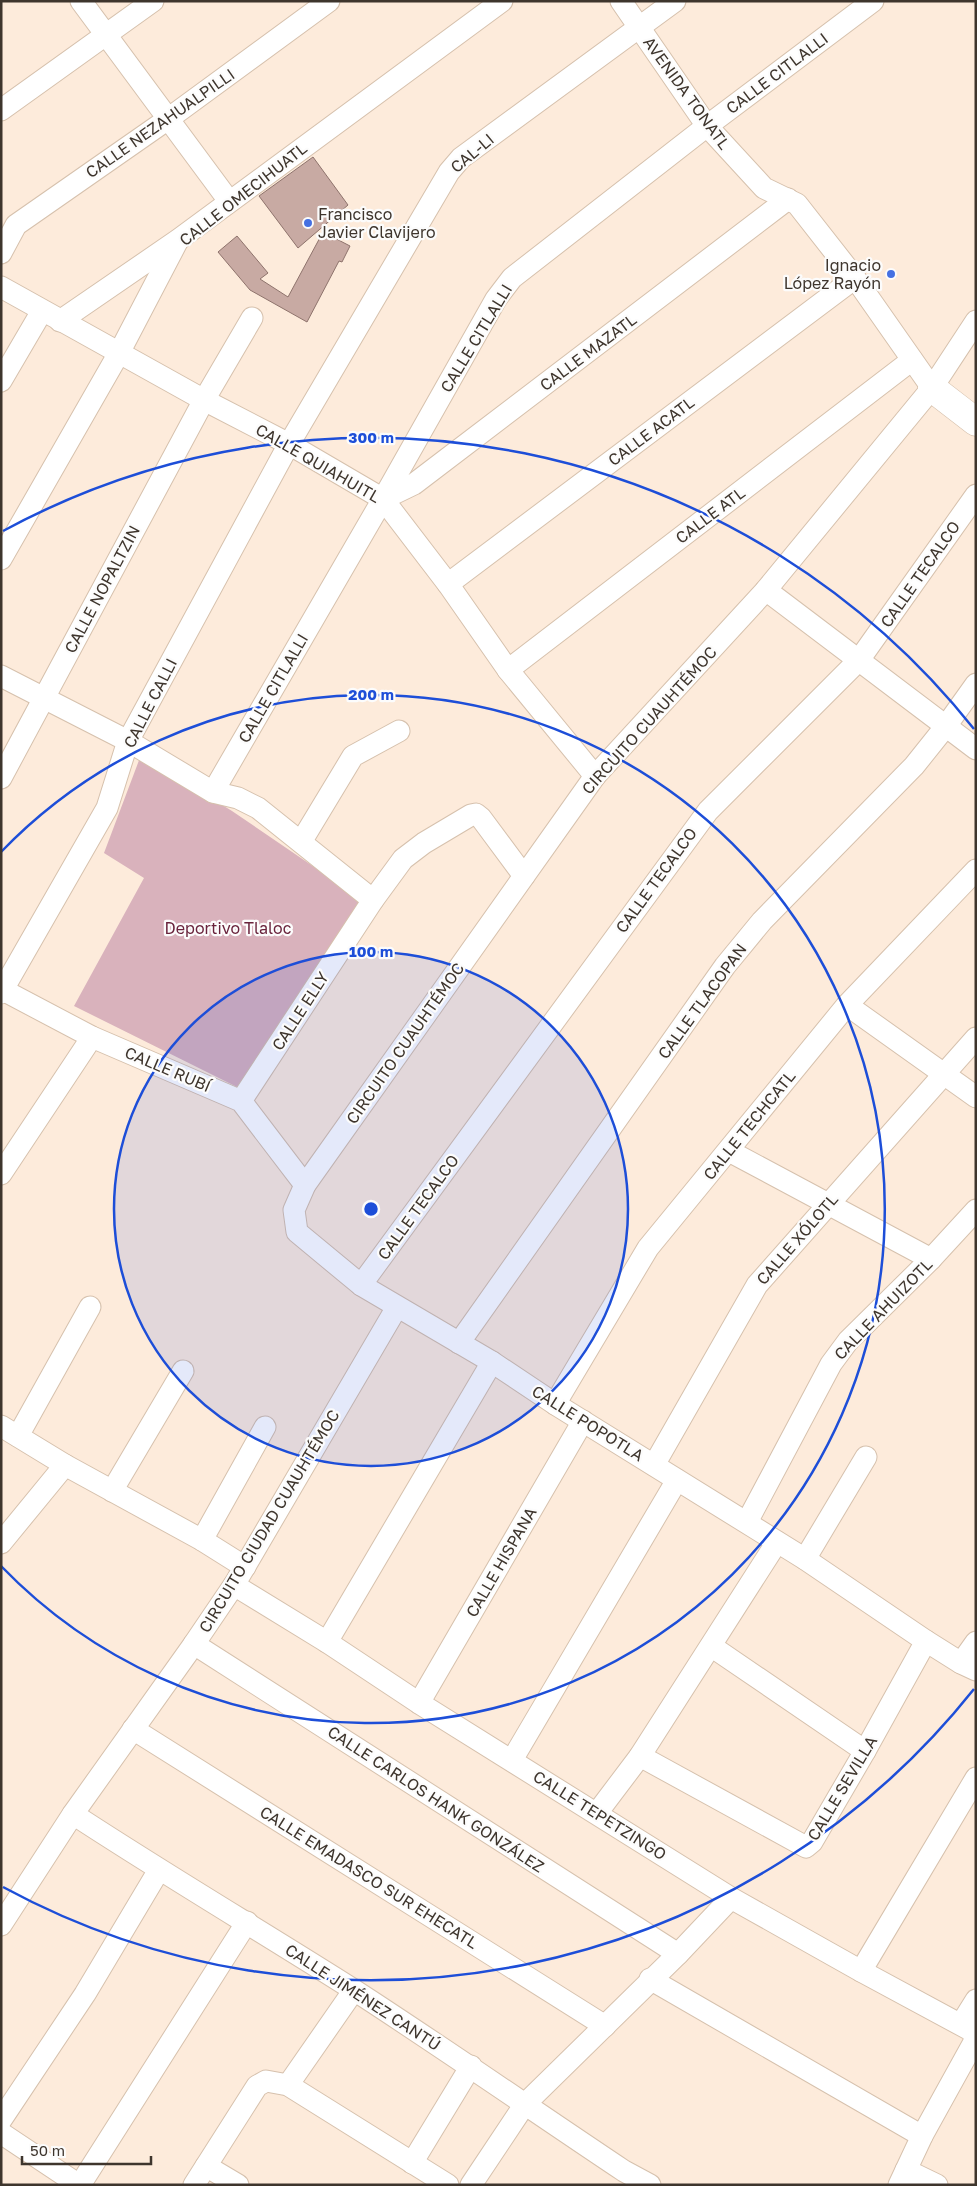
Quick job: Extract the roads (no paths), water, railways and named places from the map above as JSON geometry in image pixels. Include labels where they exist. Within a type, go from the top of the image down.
[{"type":"main road","name":"AVENIDA TONATL","points":[[932,388],[976,422]]},
{"type":"street","points":[[81,1],[229,201]]},
{"type":"street","points":[[1,110],[152,1]]},
{"type":"street","name":"CALLE NEZAHUALPILLI","points":[[1,253],[16,225],[329,1]]},
{"type":"street","name":"CALLE OMECIHUATL","points":[[1,559],[118,353],[178,240],[502,1]]},
{"type":"street","name":"AVENIDA TONATL","points":[[621,1],[707,126],[764,188],[797,204],[855,278],[932,388]]},
{"type":"street","name":"CAL-LI","points":[[289,444],[448,172],[461,158],[676,1]]},
{"type":"street","name":"CALLE CITLALLI","points":[[213,792],[383,499],[496,299],[512,278],[707,126],[873,1]]},
{"type":"street","name":"CALLE MAZATL","points":[[383,499],[414,484],[788,199]]},
{"type":"street","points":[[1,381],[51,316],[178,240]]},
{"type":"street","name":"CALLE ACATL","points":[[448,584],[855,278]]},
{"type":"street","name":"CALLE QUIAHUITL","points":[[1,287],[204,400],[289,444],[383,499],[448,584],[508,670],[595,776]]},
{"type":"street","name":"CALLE NOPALTZIN","points":[[1,778],[204,400],[252,318]]},
{"type":"street","name":"CIRCUITO CUAUHTÉMOC","points":[[361,1285],[297,1232],[294,1210],[304,1185],[595,776],[766,590],[932,388],[976,321]]},
{"type":"street","name":"CALLE ATL","points":[[508,670],[912,360]]},
{"type":"street","name":"CALLE CALLI","points":[[2,991],[107,808],[128,741],[289,444]]},
{"type":"street","name":"CALLE TECALCO","points":[[361,1285],[708,811],[858,660],[976,495]]},
{"type":"street","points":[[766,590],[976,749]]},
{"type":"street","points":[[1,676],[128,741],[213,792],[238,798],[258,808],[374,900]]},
{"type":"street","name":"CALLE TLACOPAN","points":[[459,1342],[725,966],[762,921],[914,766],[976,684]]},
{"type":"street","points":[[301,842],[353,756],[398,731]]},
{"type":"street","name":"CALLE ELLY","points":[[241,1101],[403,859],[424,843],[470,815],[476,814],[481,818],[524,876]]},
{"type":"street","name":"CALLE TECHCATL","points":[[555,1404],[648,1248],[847,1005],[976,870]]},
{"type":"street","name":"CALLE RUBÍ","points":[[2,991],[92,1037],[241,1101],[304,1185]]},
{"type":"street","points":[[847,1005],[976,1096]]},
{"type":"street","points":[[1,1174],[92,1037]]},
{"type":"street","name":"CALLE XÓLOTL","points":[[654,1465],[757,1285],[976,1038]]},
{"type":"street","points":[[729,1151],[931,1259]]},
{"type":"street","name":"CALLE AHUIZOTL","points":[[747,1522],[831,1364],[848,1341],[931,1259],[976,1210]]},
{"type":"street","points":[[361,1285],[397,1307]]},
{"type":"street","points":[[9,1431],[90,1307]]},
{"type":"street","name":"CALLE POPOTLA","points":[[397,1307],[492,1362],[555,1404],[747,1522],[968,1667]]},
{"type":"street","name":"CIRCUITO CIUDAD CUAUHTÉMOC","points":[[1,1925],[73,1814],[240,1576],[397,1307]]},
{"type":"street","points":[[327,1642],[492,1362]]},
{"type":"street","points":[[112,1490],[184,1371]]},
{"type":"street","name":"CALLE HISPANA","points":[[418,1703],[583,1421]]},
{"type":"street","points":[[202,1540],[265,1427]]},
{"type":"street","name":"CALLE TEPETZINGO","points":[[9,1431],[65,1465],[202,1540],[240,1576],[327,1642],[418,1703],[731,1898],[968,2028]]},
{"type":"street","points":[[805,1559],[866,1457]]},
{"type":"street","points":[[1,1543],[65,1465]]},
{"type":"street","points":[[512,1760],[677,1480]]},
{"type":"street","points":[[597,1813],[640,1756],[777,1542]]},
{"type":"street","name":"CALLE SEVILLA","points":[[640,1756],[806,1846],[812,1842],[926,1641]]},
{"type":"street","points":[[968,1667],[976,1642]]},
{"type":"street","name":"CALLE CARLOS HANK GONZÁLEZ","points":[[194,1644],[678,1954]]},
{"type":"street","points":[[711,1646],[865,1751]]},
{"type":"street","name":"CALLE EMADASCO SUR EHECATL","points":[[133,1729],[605,2026]]},
{"type":"street","points":[[861,1971],[976,1778]]},
{"type":"street","name":"CALLE JIMÉNEZ CANTÚ","points":[[73,1814],[159,1870],[247,1922],[354,1990],[471,2066],[624,2171],[650,2185]]},
{"type":"street","points":[[1,2120],[85,1994],[159,1870]]},
{"type":"street","points":[[471,2185],[525,2104],[678,1954],[731,1898]]},
{"type":"street","points":[[1,2133],[80,2185],[247,1922]]},
{"type":"street","points":[[650,1980],[922,2136]]},
{"type":"street","points":[[288,2085],[354,1990]]},
{"type":"street","points":[[937,2185],[903,2178],[922,2136],[974,2042],[968,2028],[976,2000]]},
{"type":"street","points":[[412,2163],[471,2066]]},
{"type":"street","points":[[194,2185],[257,2086],[266,2081],[288,2085],[448,2185]]},
{"type":"street","points":[[206,2166],[238,2185]]},
{"type":"place","name":"Francisco Javier Clavijero","points":[[308,223]]},
{"type":"place","name":"Ignacio López Rayón","points":[[891,274]]},
{"type":"park label","name":"Deportivo Tlaloc","points":[[228,928]]}]
